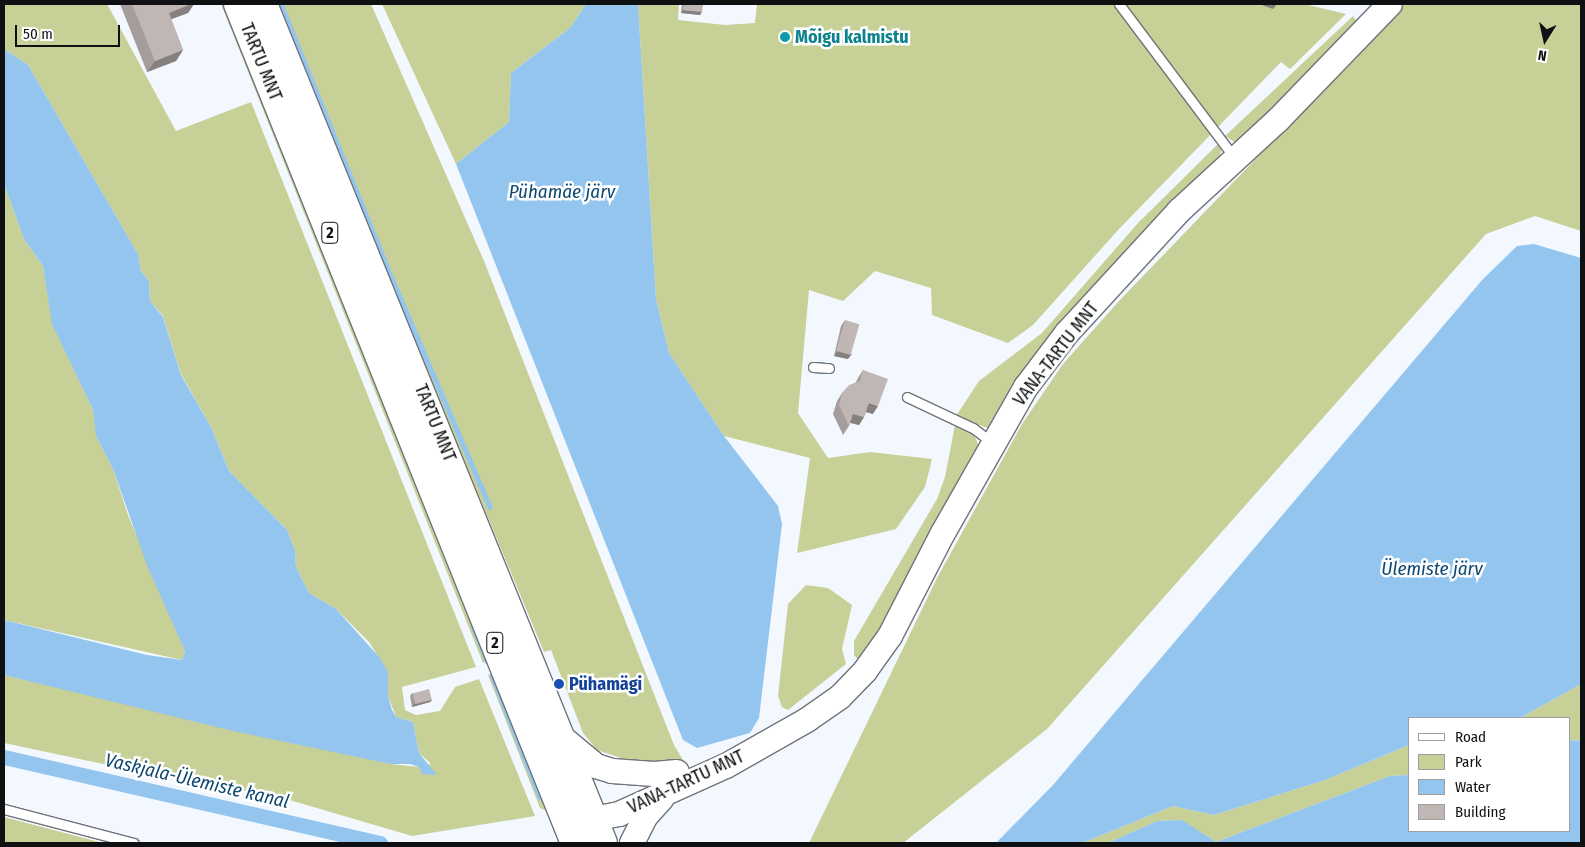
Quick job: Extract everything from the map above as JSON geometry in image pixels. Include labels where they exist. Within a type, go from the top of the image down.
[{"type":"highway","name":"TARTU MNT","points":[[238,4],[586,828]]},
{"type":"highway","name":"TARTU MNT","points":[[263,4],[560,736],[586,828]]},
{"type":"street","name":"VANA-TARTU MNT","points":[[586,828],[666,794],[775,738],[840,697],[880,652],[993,443],[1026,387],[1067,334],[1179,211],[1314,85],[1390,4]]},
{"type":"street","points":[[560,736],[596,766],[612,771],[654,774],[677,772]]},
{"type":"street","name":"VANA-TARTU MNT","points":[[586,828],[677,772],[775,738]]},
{"type":"street","points":[[632,843],[645,817],[666,794]]},
{"type":"lane","points":[[1119,4],[1235,158]]},
{"type":"lane","points":[[812,367],[829,368]]},
{"type":"lane","points":[[907,397],[973,428],[993,443]]},
{"type":"lane","points":[[4,809],[134,843]]},
{"type":"green space","points":[[4,4],[107,4],[176,131],[251,102],[476,667],[402,687],[405,710],[416,715],[440,711],[455,687],[479,679],[535,816],[412,836],[276,796],[174,779],[4,743],[4,675],[391,764],[419,767],[431,764],[419,753],[413,722],[396,717],[388,696],[388,672],[369,642],[336,609],[309,593],[296,567],[295,550],[287,530],[229,471],[211,427],[181,374],[163,316],[150,301],[149,281],[141,271],[138,254],[28,65],[4,49]]},
{"type":"green space","points":[[221,4],[227,4],[491,658],[483,663]]},
{"type":"green space","points":[[274,4],[371,4],[484,261],[674,745],[683,760],[663,765],[623,767],[624,759],[597,750],[583,733],[551,650],[544,652]]},
{"type":"green space","points":[[382,4],[586,4],[571,27],[511,73],[509,122],[456,164]]},
{"type":"green space","points":[[638,4],[679,4],[678,20],[725,25],[755,23],[757,4],[1304,4],[1346,14],[1290,69],[1281,62],[1119,229],[1033,325],[1008,343],[932,315],[931,288],[875,271],[843,301],[809,290],[798,413],[828,458],[870,452],[932,459],[925,487],[896,529],[797,553],[810,458],[724,436],[669,353],[656,299]]},
{"type":"green space","points":[[1405,4],[1581,4],[1581,231],[1535,216],[1486,234],[1047,729],[903,843],[809,843],[937,578],[1022,424],[1063,364],[1119,301]]},
{"type":"green space","points":[[1353,16],[1358,23],[1276,111],[1236,143],[1225,136]]},
{"type":"green space","points":[[1219,143],[1222,149],[1218,161],[990,429],[956,416],[979,381],[1042,333],[1138,223]]},
{"type":"green space","points":[[4,184],[24,239],[43,266],[53,325],[93,410],[97,438],[113,469],[128,515],[185,651],[182,660],[4,620]]},
{"type":"green space","points":[[955,425],[973,433],[980,448],[904,592],[861,663],[854,655],[854,641],[937,499],[945,477]]},
{"type":"green space","points":[[806,585],[828,588],[852,605],[842,649],[846,664],[788,710],[782,707],[778,696],[788,604]]},
{"type":"green space","points":[[495,674],[548,806],[547,811],[540,808],[488,675]]},
{"type":"green space","points":[[1581,684],[1581,741],[1570,740],[1570,717],[1522,717]]},
{"type":"green space","points":[[1408,745],[1408,775],[1390,776],[1216,842],[1181,820],[1157,821],[1108,843],[1082,843],[1173,806],[1214,815],[1325,780]]},
{"type":"green space","points":[[4,817],[103,843],[4,843]]},
{"type":"water","name":"Pühamäe järv","points":[[586,4],[638,4],[656,299],[669,353],[724,436],[778,506],[782,524],[759,718],[750,733],[697,748],[683,740],[456,164],[509,122],[511,73],[571,27]]},
{"type":"water","points":[[4,49],[28,65],[138,254],[141,271],[149,281],[150,301],[163,317],[181,375],[211,427],[229,471],[287,530],[295,550],[296,567],[309,593],[336,609],[380,658],[388,672],[388,696],[392,710],[396,717],[413,722],[419,753],[437,775],[422,774],[419,767],[410,764],[391,764],[233,731],[4,675],[4,620],[147,655],[182,660],[185,651],[148,568],[113,469],[96,436],[93,410],[52,324],[43,266],[24,239],[4,184]]},
{"type":"water","name":"Ülemiste järv","points":[[1534,244],[1581,258],[1581,684],[1522,717],[1408,717],[1408,745],[1325,780],[1214,815],[1173,806],[1082,843],[996,843],[1053,785],[1483,279],[1517,246]]},
{"type":"water","points":[[1570,740],[1581,741],[1581,843],[1108,843],[1157,821],[1182,820],[1216,842],[1390,776],[1408,775],[1408,832],[1570,832]]},
{"type":"building","points":[[132,4],[191,4],[169,13],[183,50],[155,61]]},
{"type":"building","points":[[684,4],[703,4],[702,12],[683,10]]},
{"type":"building","points":[[845,320],[859,324],[851,355],[836,351]]},
{"type":"building","points":[[863,370],[888,379],[878,406],[869,403],[864,417],[853,414],[849,426],[839,405],[842,393],[849,385],[860,381]]},
{"type":"building","points":[[429,689],[432,700],[415,704],[413,693]]},
{"type":"waterway","points":[[281,4],[391,276],[490,507]]},
{"type":"waterway","points":[[473,626],[487,661]]},
{"type":"waterway","points":[[492,675],[540,797]]},
{"type":"waterway","name":"Vaskjala-Ülemiste kanal","points":[[4,757],[380,843]]},
{"type":"place","name":"Mõigu kalmistu","points":[[785,37]]},
{"type":"place","name":"Pühamägi","points":[[559,684]]}]
